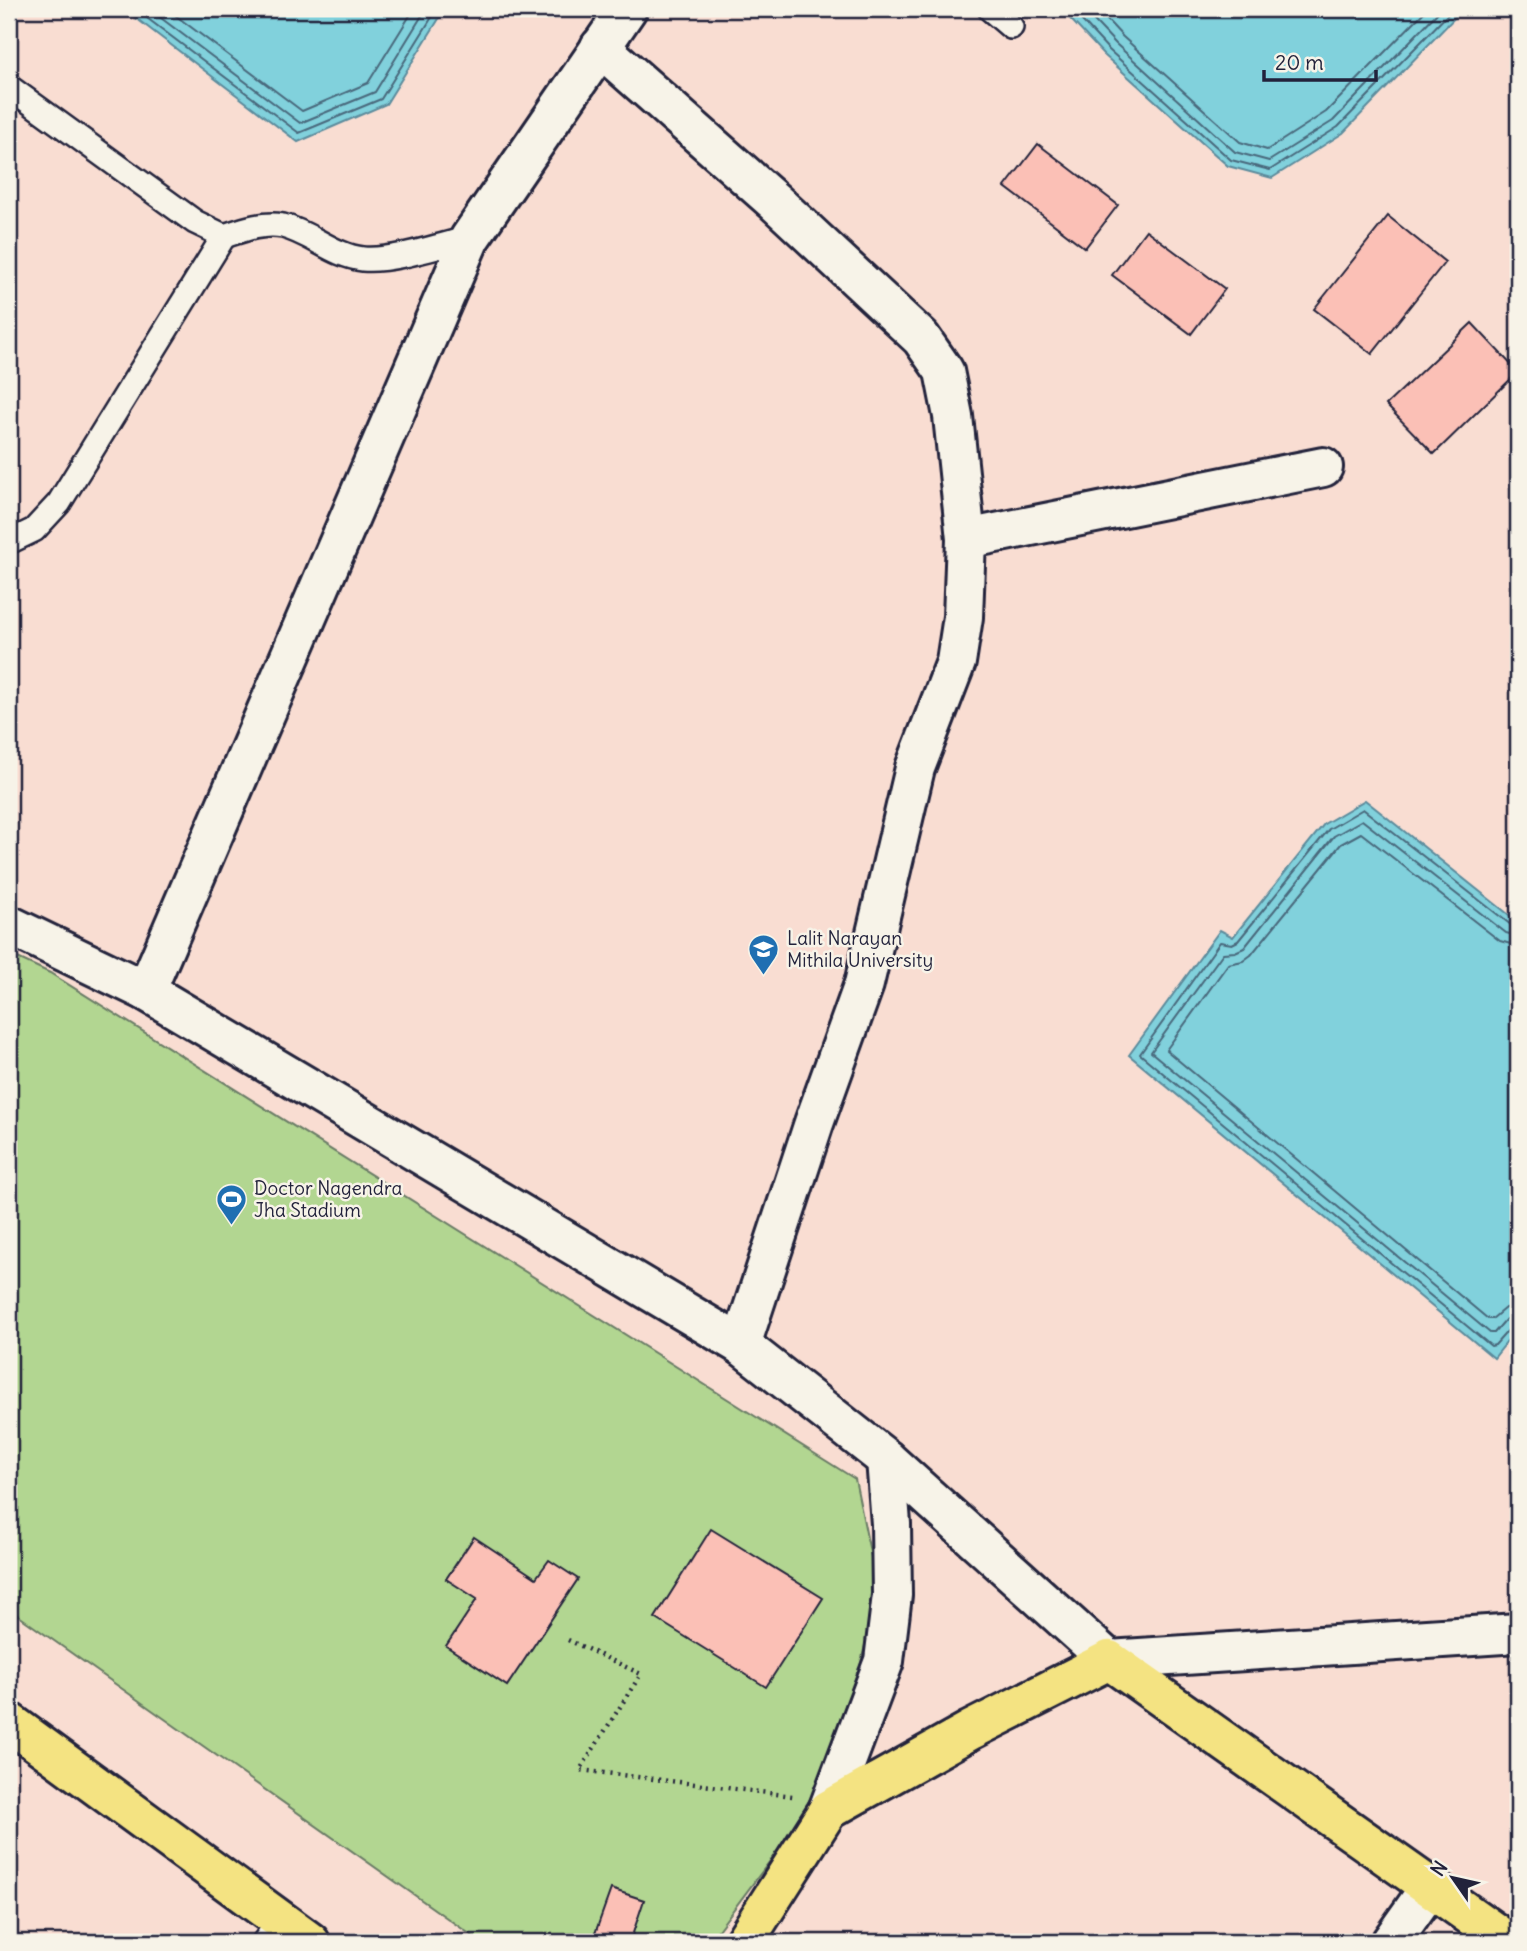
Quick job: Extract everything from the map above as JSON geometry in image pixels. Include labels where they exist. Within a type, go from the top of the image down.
[{"type":"main road","points":[[744,1942],[828,1810],[971,1730],[1109,1660],[1508,1942]]},
{"type":"main road","points":[[9,1722],[285,1935]]},
{"type":"street","points":[[146,991],[470,238],[627,9]]},
{"type":"street","points":[[600,47],[774,201],[921,338],[944,370],[953,416],[966,538],[963,617],[956,662],[915,768],[864,984],[814,1123],[741,1345]]},
{"type":"street","points":[[966,538],[1323,467]]},
{"type":"street","points":[[9,925],[146,991],[741,1345],[886,1459],[1109,1660],[1518,1633]]},
{"type":"street","points":[[828,1810],[884,1661],[892,1595],[891,1524],[886,1459]]},
{"type":"street","points":[[1391,1942],[1430,1886]]},
{"type":"lane","points":[[990,9],[1011,27]]},
{"type":"lane","points":[[9,87],[195,222],[224,236],[259,226],[281,226],[336,251],[364,260],[402,255],[470,238]]},
{"type":"lane","points":[[9,542],[34,530],[59,503],[224,236]]},
{"type":"path","points":[[568,1640],[641,1674],[580,1770],[812,1798],[828,1810]]},
{"type":"shaded area","name":"Lalit Narayan Mithila University","points":[[9,9],[1518,9],[1518,1942],[9,1942]]},
{"type":"green space","name":"Doctor Nagendra Jha Stadium","points":[[9,954],[50,973],[855,1479],[873,1567],[871,1620],[841,1747],[797,1825],[709,1942],[481,1942],[9,1609]]},
{"type":"water","points":[[124,9],[445,9],[386,104],[298,142]]},
{"type":"water","points":[[1061,9],[1463,9],[1343,133],[1272,178],[1228,166],[1104,55]]},
{"type":"water","points":[[1365,800],[1518,922],[1518,1328],[1494,1358],[1129,1055],[1220,930],[1233,937],[1324,824]]},
{"type":"building","points":[[1038,144],[1118,205],[1085,248],[1005,187]]},
{"type":"building","points":[[1388,216],[1445,262],[1372,354],[1314,309]]},
{"type":"building","points":[[1146,230],[1225,289],[1191,334],[1112,275]]},
{"type":"building","points":[[1472,323],[1518,372],[1434,454],[1386,405]]},
{"type":"building","points":[[711,1529],[823,1598],[766,1687],[655,1618]]},
{"type":"building","points":[[474,1537],[536,1578],[549,1560],[578,1579],[507,1686],[446,1646],[477,1599],[446,1579]]},
{"type":"building","points":[[611,1889],[644,1900],[630,1942],[592,1942]]},
{"type":"place","name":"Lalit Narayan Mithila University","points":[[764,976]]},
{"type":"place","name":"Doctor Nagendra Jha Stadium","points":[[231,1226]]}]
